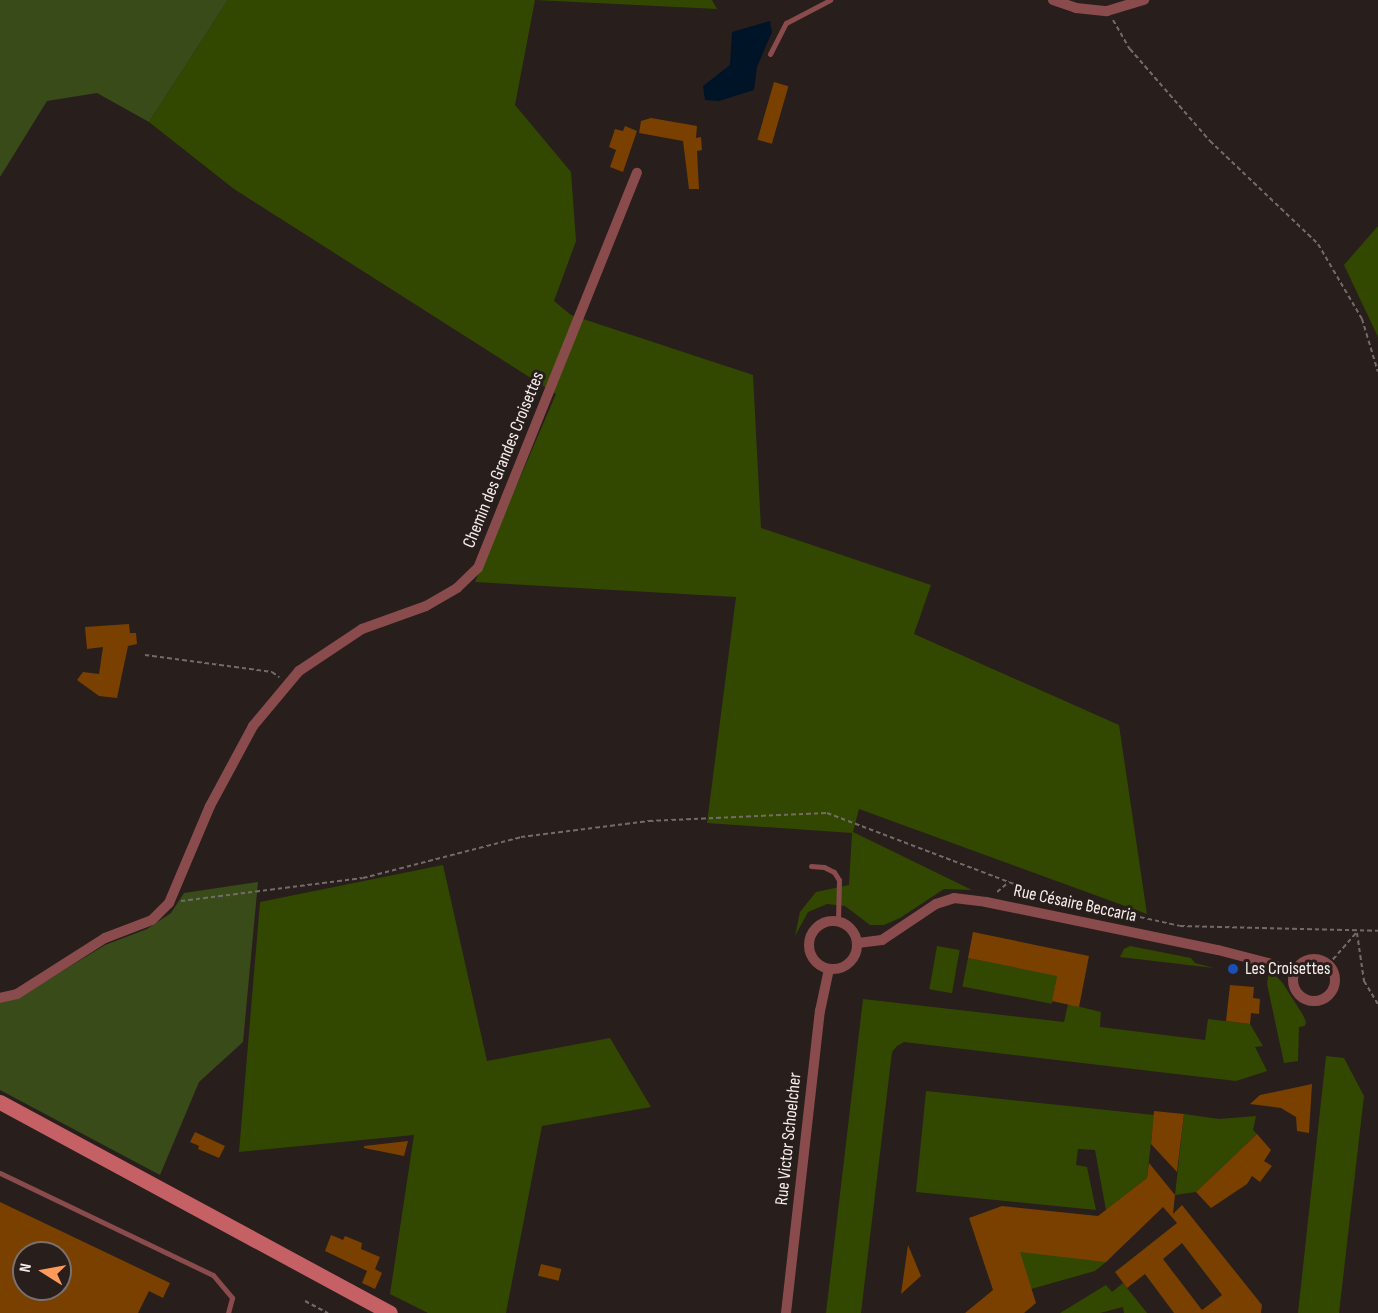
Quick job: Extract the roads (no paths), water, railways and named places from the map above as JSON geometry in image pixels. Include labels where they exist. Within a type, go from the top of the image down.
[{"type":"main road","points":[[0,1102],[390,1313]]},
{"type":"street","points":[[1053,0],[1076,8],[1107,11],[1144,0]]},
{"type":"street","name":"Chemin des Grandes Croisettes","points":[[0,998],[16,994],[105,938],[152,920],[169,903],[210,806],[253,726],[299,671],[362,629],[426,606],[457,588],[478,568],[637,173]]},
{"type":"street","name":"Rue Césaire Beccaria","points":[[858,943],[882,940],[936,904],[954,898],[986,902],[1218,950],[1268,963],[1294,973]]},
{"type":"street","points":[[838,921],[850,926],[858,943],[852,961],[842,968],[829,969],[813,959],[809,940],[820,924],[838,921]]},
{"type":"street","points":[[1309,960],[1328,965],[1332,971],[1334,986],[1326,997],[1319,1000],[1303,999],[1295,991],[1294,973],[1300,964],[1309,960]]},
{"type":"street","name":"Rue Victor Schoelcher","points":[[786,1313],[820,1011],[829,969]]},
{"type":"lane","points":[[770,54],[786,23],[830,0]]},
{"type":"lane","points":[[811,866],[824,867],[834,872],[839,880],[838,921]]},
{"type":"lane","points":[[0,1173],[213,1275],[232,1298],[228,1313]]},
{"type":"water","points":[[770,21],[772,32],[757,67],[754,90],[719,101],[705,100],[703,86],[730,65],[732,32]]},
{"type":"place","name":"Les Croisettes","points":[[1233,969]]}]
